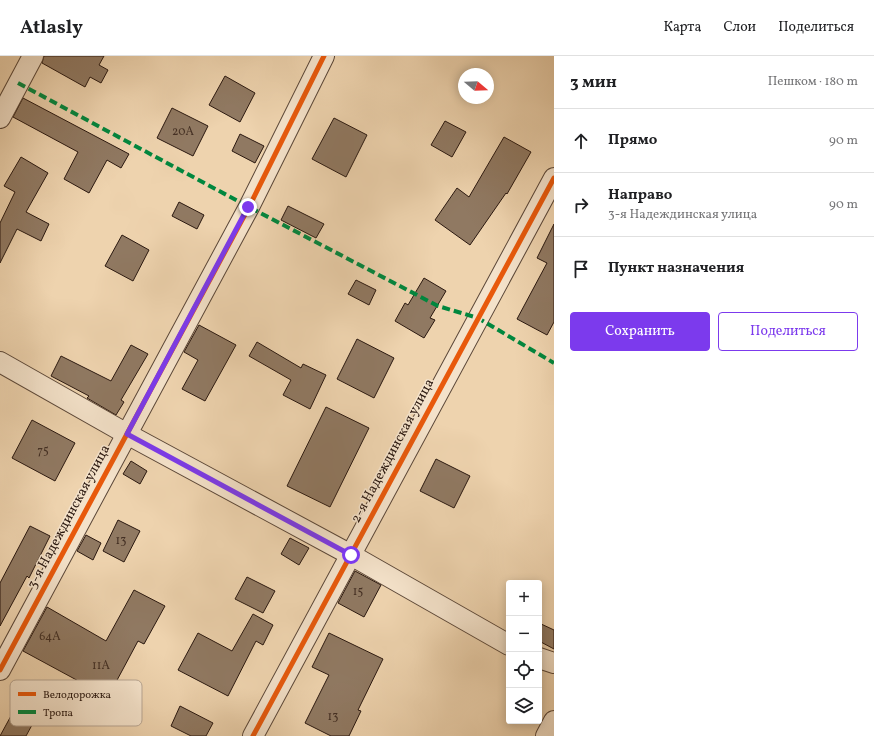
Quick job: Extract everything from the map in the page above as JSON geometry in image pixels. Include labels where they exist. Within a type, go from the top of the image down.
[{"type":"street","points":[[0,118],[33,56]]},
{"type":"street","name":"3-я Надеждинская улица","points":[[0,670],[248,207],[324,56]]},
{"type":"street","name":"2-я Надеждинская улица","points":[[253,736],[554,178]]},
{"type":"street","points":[[0,362],[127,434],[351,555],[506,643]]},
{"type":"street","points":[[542,659],[554,663]]},
{"type":"street","points":[[546,736],[554,721]]},
{"type":"building","points":[[44,56],[104,56],[99,65],[108,70],[101,83],[90,77],[85,87],[42,63]]},
{"type":"building","points":[[225,76],[255,93],[240,122],[209,105]]},
{"type":"building","points":[[23,98],[129,154],[121,168],[107,160],[89,193],[64,179],[78,152],[13,117]]},
{"type":"building","points":[[172,108],[208,126],[193,156],[157,138]]},
{"type":"building","points":[[334,118],[367,135],[346,177],[312,159]]},
{"type":"building","points":[[445,121],[466,132],[452,157],[431,145]]},
{"type":"building","points":[[240,134],[264,146],[255,163],[232,151]]},
{"type":"building","points":[[504,137],[531,152],[507,194],[506,193],[470,245],[435,220],[457,188],[469,197]]},
{"type":"building","points":[[21,157],[48,173],[26,212],[49,224],[41,241],[17,229],[0,263],[0,223],[15,192],[4,186]]},
{"type":"building","points":[[179,202],[204,215],[197,229],[172,216]]},
{"type":"building","points":[[288,206],[324,224],[316,238],[281,220]]},
{"type":"building","points":[[554,224],[554,322],[547,335],[517,319],[547,263],[537,258]]},
{"type":"building","points":[[122,235],[149,250],[133,281],[105,266]]},
{"type":"building","points":[[424,278],[446,291],[430,318],[435,320],[424,338],[395,321],[405,303],[408,305]]},
{"type":"building","points":[[356,280],[376,290],[369,305],[348,294]]},
{"type":"building","points":[[199,325],[236,345],[205,401],[182,389],[198,360],[184,352]]},
{"type":"building","points":[[357,339],[394,358],[374,398],[337,379]]},
{"type":"building","points":[[257,342],[301,368],[303,364],[326,375],[310,409],[283,395],[291,380],[249,356]]},
{"type":"building","points":[[131,345],[148,354],[121,400],[124,402],[116,415],[87,398],[89,396],[51,376],[61,356],[111,381]]},
{"type":"building","points":[[326,407],[369,428],[330,507],[287,486]]},
{"type":"building","points":[[32,420],[75,443],[55,481],[12,458]]},
{"type":"building","points":[[436,459],[470,476],[454,508],[420,491]]},
{"type":"building","points":[[131,461],[147,471],[140,484],[123,474]]},
{"type":"building","points":[[118,520],[140,531],[124,562],[103,551]]},
{"type":"building","points":[[30,526],[50,536],[29,578],[27,576],[0,626],[0,583]]},
{"type":"building","points":[[86,535],[101,543],[93,560],[77,551]]},
{"type":"building","points":[[290,538],[309,548],[299,565],[281,554]]},
{"type":"building","points":[[355,571],[381,585],[364,617],[338,603]]},
{"type":"building","points":[[247,577],[275,591],[263,613],[235,599]]},
{"type":"building","points":[[134,590],[165,606],[144,644],[138,641],[117,680],[77,680],[23,651],[47,607],[106,641]]},
{"type":"building","points":[[253,614],[273,625],[263,645],[256,641],[228,696],[178,670],[198,633],[232,651]]},
{"type":"building","points":[[542,624],[554,630],[554,649],[542,643]]},
{"type":"building","points":[[329,633],[383,659],[358,710],[361,711],[349,736],[331,736],[305,723],[329,675],[312,667]]},
{"type":"building","points":[[180,706],[213,723],[206,736],[191,736],[171,726]]},
{"type":"building","points":[[10,718],[10,726],[31,726],[26,736],[0,736]]},
{"type":"marked path","points":[[18,83],[438,306],[478,318],[554,363]]},
{"type":"cycle path","points":[[0,670],[249,207],[324,56]]},
{"type":"cycle path","points":[[253,736],[554,178]]},
{"type":"route","points":[[248,207],[127,434],[351,555]]}]
